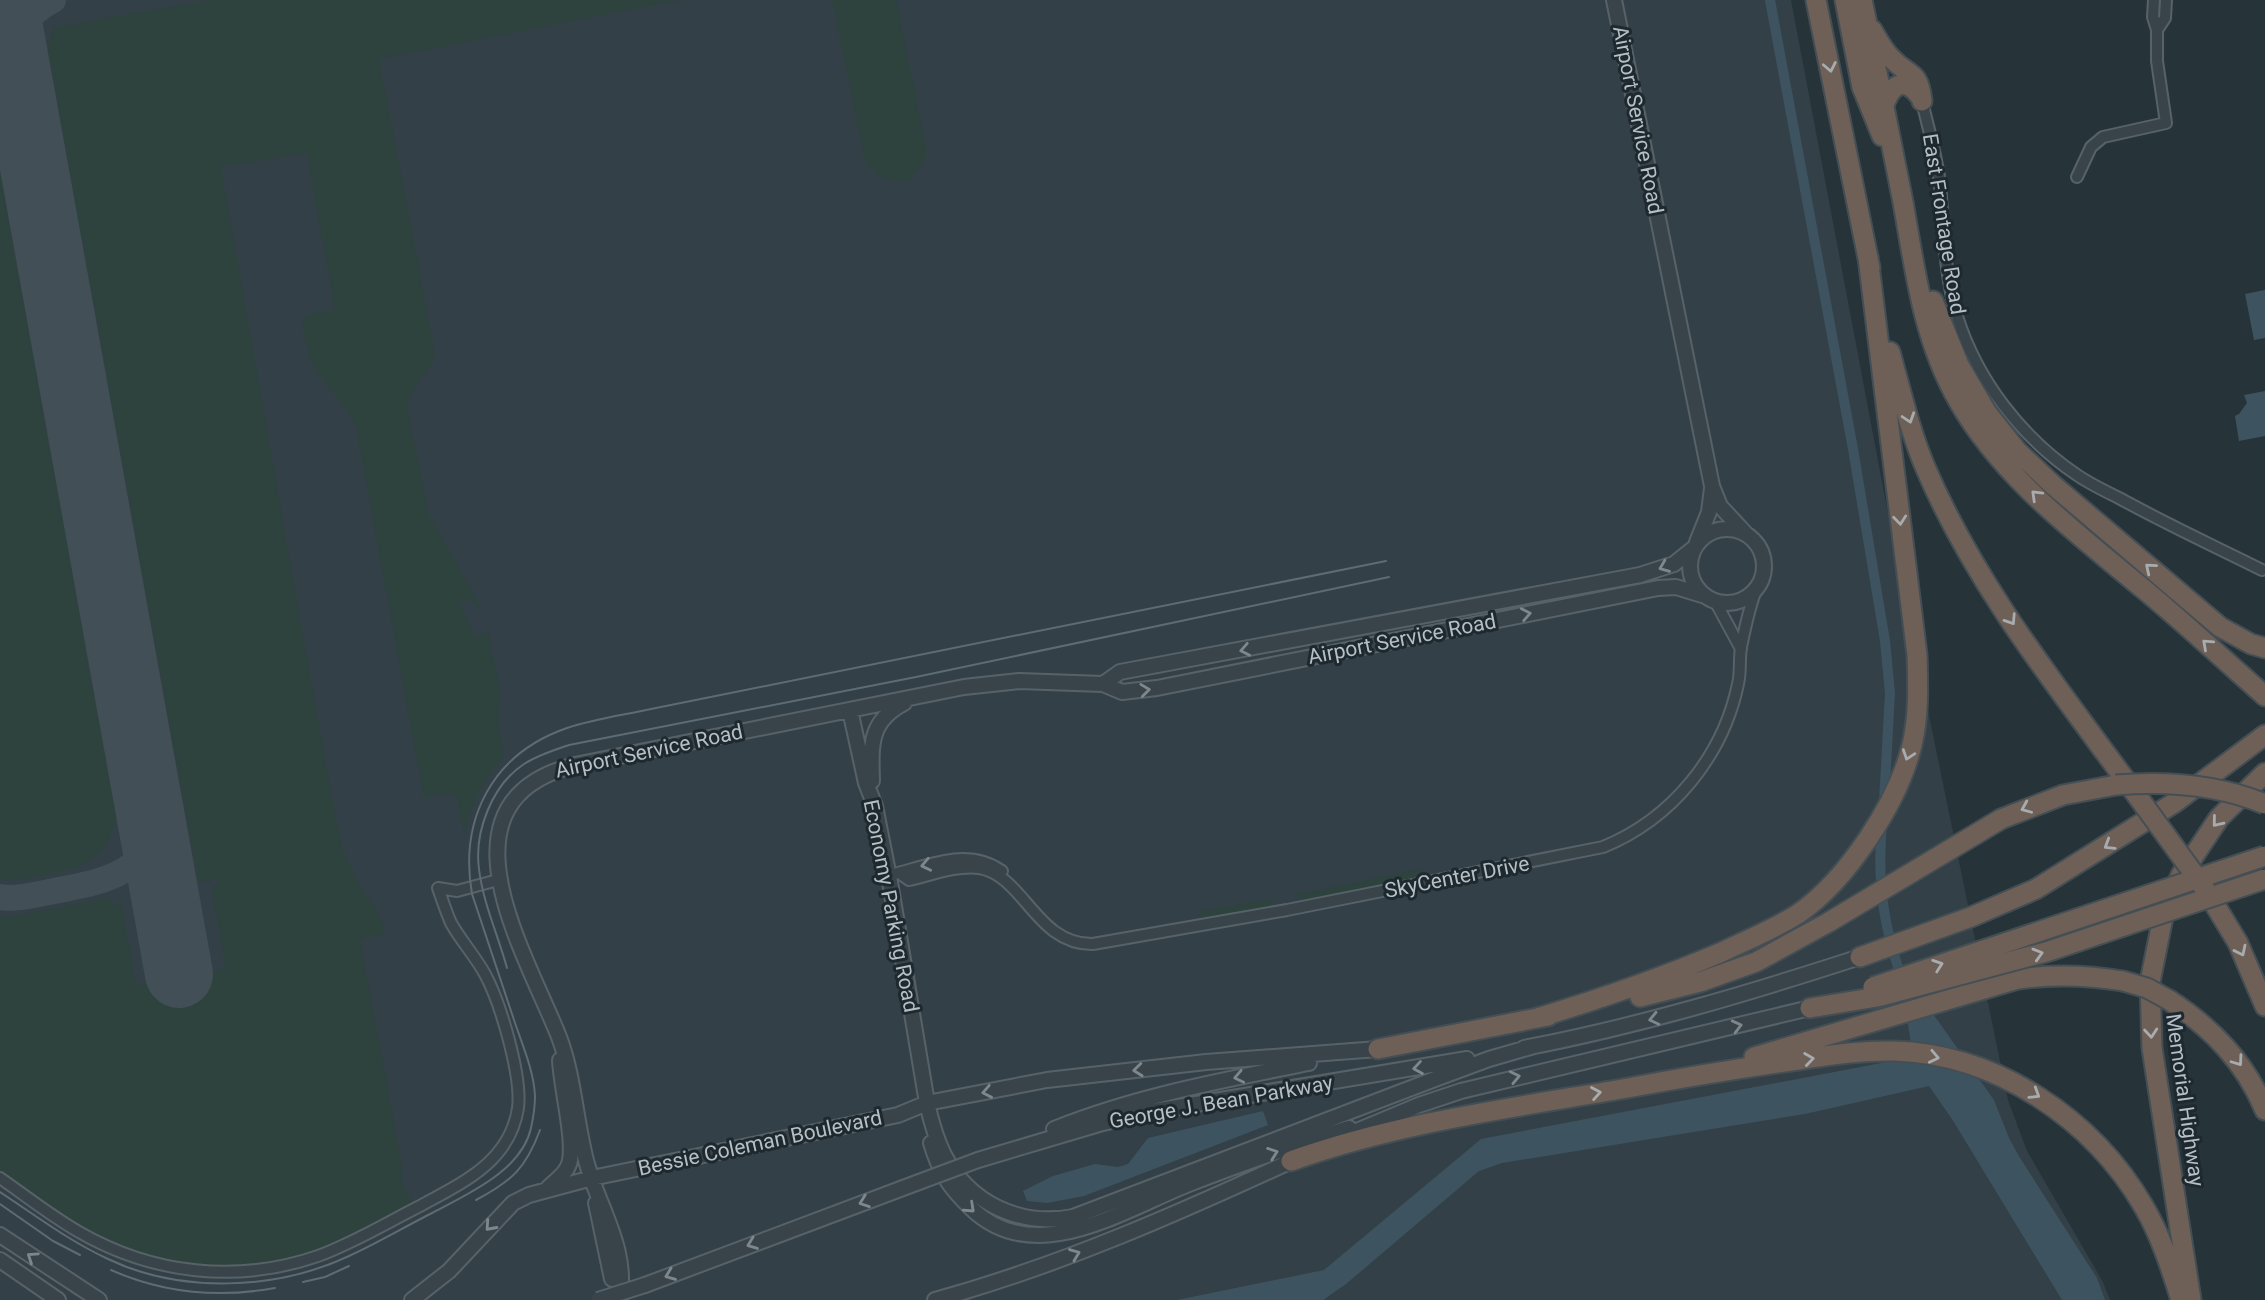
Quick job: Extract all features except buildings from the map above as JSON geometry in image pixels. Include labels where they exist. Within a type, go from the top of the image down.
[{"type":"highway","points":[[1816,0],[1883,327],[1925,467],[1970,557],[2026,644],[2212,900],[2238,943],[2265,1006]]},
{"type":"highway","points":[[1845,0],[1862,87],[1896,172]]},
{"type":"highway","points":[[1862,0],[1903,203],[1912,265],[1929,334],[1958,401],[2011,472],[2058,517],[2262,693]]},
{"type":"highway","points":[[1866,20],[1885,52],[1902,68],[1912,72],[1920,82],[1922,101]]},
{"type":"highway","points":[[1884,109],[1887,96],[1894,87],[1904,84],[1914,88],[1922,101]]},
{"type":"highway","points":[[1903,203],[1941,323],[1959,365],[1987,413],[2017,451],[2053,485],[2220,627],[2251,644],[2265,648]]},
{"type":"highway","points":[[1537,1018],[1672,974],[1756,936],[1799,913],[1868,842],[1896,787],[1912,747],[1918,708],[1917,655],[1868,257]]},
{"type":"highway","points":[[1860,957],[1971,917],[2047,882],[2174,803],[2265,735]]},
{"type":"highway","name":"Memorial Highway","points":[[2191,1300],[2152,1048],[2150,982],[2163,917],[2181,875],[2219,818],[2265,773]]},
{"type":"highway","points":[[1378,1049],[1700,982],[1756,962],[1829,922],[2001,819],[2063,796],[2137,783],[2182,785],[2251,798],[2265,804]]},
{"type":"highway","points":[[1875,992],[2265,856]]},
{"type":"highway","points":[[1810,1009],[2046,952],[2265,879]]},
{"type":"highway","points":[[1669,1080],[2018,979],[2039,976],[2096,976],[2147,988],[2206,1026],[2231,1051],[2245,1070],[2265,1110]]},
{"type":"highway","points":[[1291,1161],[1358,1140],[1421,1125],[1669,1080],[1847,1053],[1896,1051],[1935,1057],[1973,1066],[2020,1085],[2050,1104],[2101,1147],[2149,1216],[2171,1266],[2181,1300]]},
{"type":"street","name":"Airport Service Road","points":[[1614,0],[1712,486],[1720,506],[1746,534]]},
{"type":"street","points":[[2077,177],[2091,147],[2102,137],[2166,123],[2157,61],[2154,0]]},
{"type":"street","points":[[2157,30],[2165,18],[2166,0]]},
{"type":"street","name":"East Frontage Road","points":[[1922,101],[1939,180],[1948,278],[1957,315],[1971,354],[1987,383],[2010,414],[2037,442],[2076,475],[2150,516],[2262,570]]},
{"type":"street","name":"Airport Service Road","points":[[1103,684],[1120,672],[1640,575],[1674,564],[1695,547],[1709,512],[1712,486]]},
{"type":"street","points":[[1708,598],[1735,603],[1747,598],[1763,579],[1763,553],[1756,542],[1746,534],[1734,529],[1711,532],[1695,547],[1690,571],[1693,582],[1708,598],[1741,649]]},
{"type":"street","name":"Airport Service Road","points":[[592,1178],[584,1153],[565,1054],[516,937],[498,880],[498,837],[503,819],[517,794],[537,778],[553,770],[575,765],[964,687],[1019,681],[1103,684],[1122,692],[1157,688],[1658,588],[1675,587],[1708,598]]},
{"type":"street","name":"SkyCenter Drive","points":[[894,874],[958,858],[987,862],[1001,870],[1060,935],[1075,942],[1093,944],[1287,910],[1571,855],[1611,844],[1635,831],[1668,806],[1707,761],[1733,704],[1740,674],[1741,649],[1750,605],[1756,590]]},
{"type":"street","points":[[875,806],[872,771],[874,730],[883,716],[916,696]]},
{"type":"street","name":"Economy Parking Road","points":[[850,710],[866,783],[894,874],[927,1103]]},
{"type":"street","points":[[0,1178],[78,1231],[118,1251],[154,1264],[196,1272],[234,1272],[276,1267],[316,1257],[467,1181],[488,1165],[508,1136],[517,1110],[518,1084],[501,1018],[486,976],[450,922],[438,888],[457,891],[498,880]]},
{"type":"street","name":"George J. Bean Parkway","points":[[598,1300],[978,1160],[1099,1124],[1154,1111],[1444,1064],[1534,1046],[1733,998],[1860,957]]},
{"type":"street","points":[[927,1103],[929,1136],[938,1168],[956,1194],[985,1221],[1016,1234],[1048,1236],[1084,1228],[1237,1166],[1419,1105],[1503,1080],[1810,1009]]},
{"type":"street","points":[[546,1189],[560,1178],[569,1165],[571,1144],[561,1082],[559,1038]]},
{"type":"street","points":[[927,1103],[934,1132],[945,1156],[972,1190],[1006,1212],[1029,1219],[1052,1221],[1073,1217],[1115,1202],[1434,1079],[1534,1046]]},
{"type":"street","points":[[978,1160],[1080,1119],[1134,1102],[1203,1084],[1378,1049]]},
{"type":"street","name":"Bessie Coleman Boulevard","points":[[412,1300],[449,1271],[513,1203],[546,1189],[898,1115],[927,1103],[1047,1080],[1206,1062],[1378,1049]]},
{"type":"street","points":[[935,1300],[1087,1250],[1419,1105]]},
{"type":"street","points":[[592,1178],[599,1223],[612,1273],[611,1300]]},
{"type":"street","points":[[592,1178],[611,1225],[621,1272],[619,1300]]},
{"type":"street","points":[[0,1235],[99,1300]]},
{"type":"street","points":[[0,1260],[58,1300]]},
{"type":"street","points":[[64,1279],[107,1300]]},
{"type":"shaded area","points":[[0,0],[1791,0],[1893,540],[2008,1100],[2027,1151],[2103,1282],[2110,1300],[0,1300]]},
{"type":"green space","points":[[209,0],[680,0],[379,59],[435,354],[413,390],[408,414],[429,515],[482,609],[467,599],[459,604],[475,637],[488,631],[500,692],[497,720],[504,756],[478,793],[465,836],[456,794],[435,794],[424,799],[356,426],[342,403],[319,375],[304,335],[305,317],[335,310],[307,153],[221,167],[336,818],[349,863],[383,926],[384,934],[360,939],[402,1167],[402,1183],[411,1202],[365,1230],[328,1248],[286,1260],[226,1266],[168,1260],[111,1242],[61,1216],[0,1169],[0,918],[111,898],[112,905],[121,903],[136,986],[226,969],[211,886],[220,884],[219,879],[199,882],[197,875],[48,51],[54,28]]},
{"type":"green space","points":[[832,0],[896,0],[927,153],[918,170],[907,181],[883,177],[873,171],[865,161]]},
{"type":"green space","points":[[0,174],[116,814],[107,842],[92,859],[59,872],[6,880],[0,880]]},
{"type":"green space","points":[[1422,869],[1423,877],[1410,880],[1306,900],[1294,895]]},
{"type":"green space","points":[[1274,899],[1268,907],[1200,919],[1199,916],[1201,911]]},
{"type":"water","points":[[2265,290],[2265,338],[2254,340],[2245,294]]},
{"type":"water","points":[[2265,391],[2265,436],[2239,441],[2235,416],[2247,403],[2244,395]]},
{"type":"water","points":[[1906,1011],[1931,1011],[1994,1100],[2020,1158],[2097,1278],[2105,1300],[2062,1300],[1952,1119],[1929,1086],[1805,1114],[1502,1163],[1479,1171],[1346,1284],[1323,1300],[1177,1300],[1324,1270],[1481,1139],[1913,1057]]},
{"type":"water","points":[[1263,1111],[1268,1125],[1084,1196],[1047,1203],[1027,1201],[1023,1191],[1053,1176],[1095,1164],[1118,1167],[1128,1164],[1148,1138]]},
{"type":"waterway","points":[[1770,0],[1853,449],[1885,641],[1890,693],[1884,802]]},
{"type":"waterway","points":[[1882,825],[1882,899],[1897,966],[1914,1014]]},
{"type":"taxiway","points":[[0,4],[21,0]]},
{"type":"taxiway","points":[[32,146],[17,47],[23,26],[40,8],[53,0]]},
{"type":"taxiway","points":[[0,897],[34,895],[84,885],[115,875],[140,858],[149,846],[155,830]]},
{"type":"runway","points":[[4,0],[179,974]]},
{"type":"tram line","points":[[0,1192],[94,1252],[136,1270],[166,1278],[197,1282],[260,1281],[321,1267],[371,1246],[492,1179],[517,1156],[526,1143],[531,1128],[535,1100],[532,1077],[472,894],[469,866],[471,840],[486,793],[501,772],[519,754],[567,728],[598,720],[1386,561]]},
{"type":"tram line","points":[[507,968],[481,882],[479,840],[488,810],[503,784],[524,764],[540,755],[569,745],[916,677],[1389,577]]},
{"type":"tram line","points":[[476,1200],[516,1172],[529,1154],[540,1130]]},
{"type":"tram line","points":[[0,1204],[53,1241],[80,1255]]},
{"type":"tram line","points":[[303,1282],[325,1277],[349,1266]]},
{"type":"tram line","points":[[111,1270],[151,1284],[192,1291],[233,1293],[275,1288]]}]
